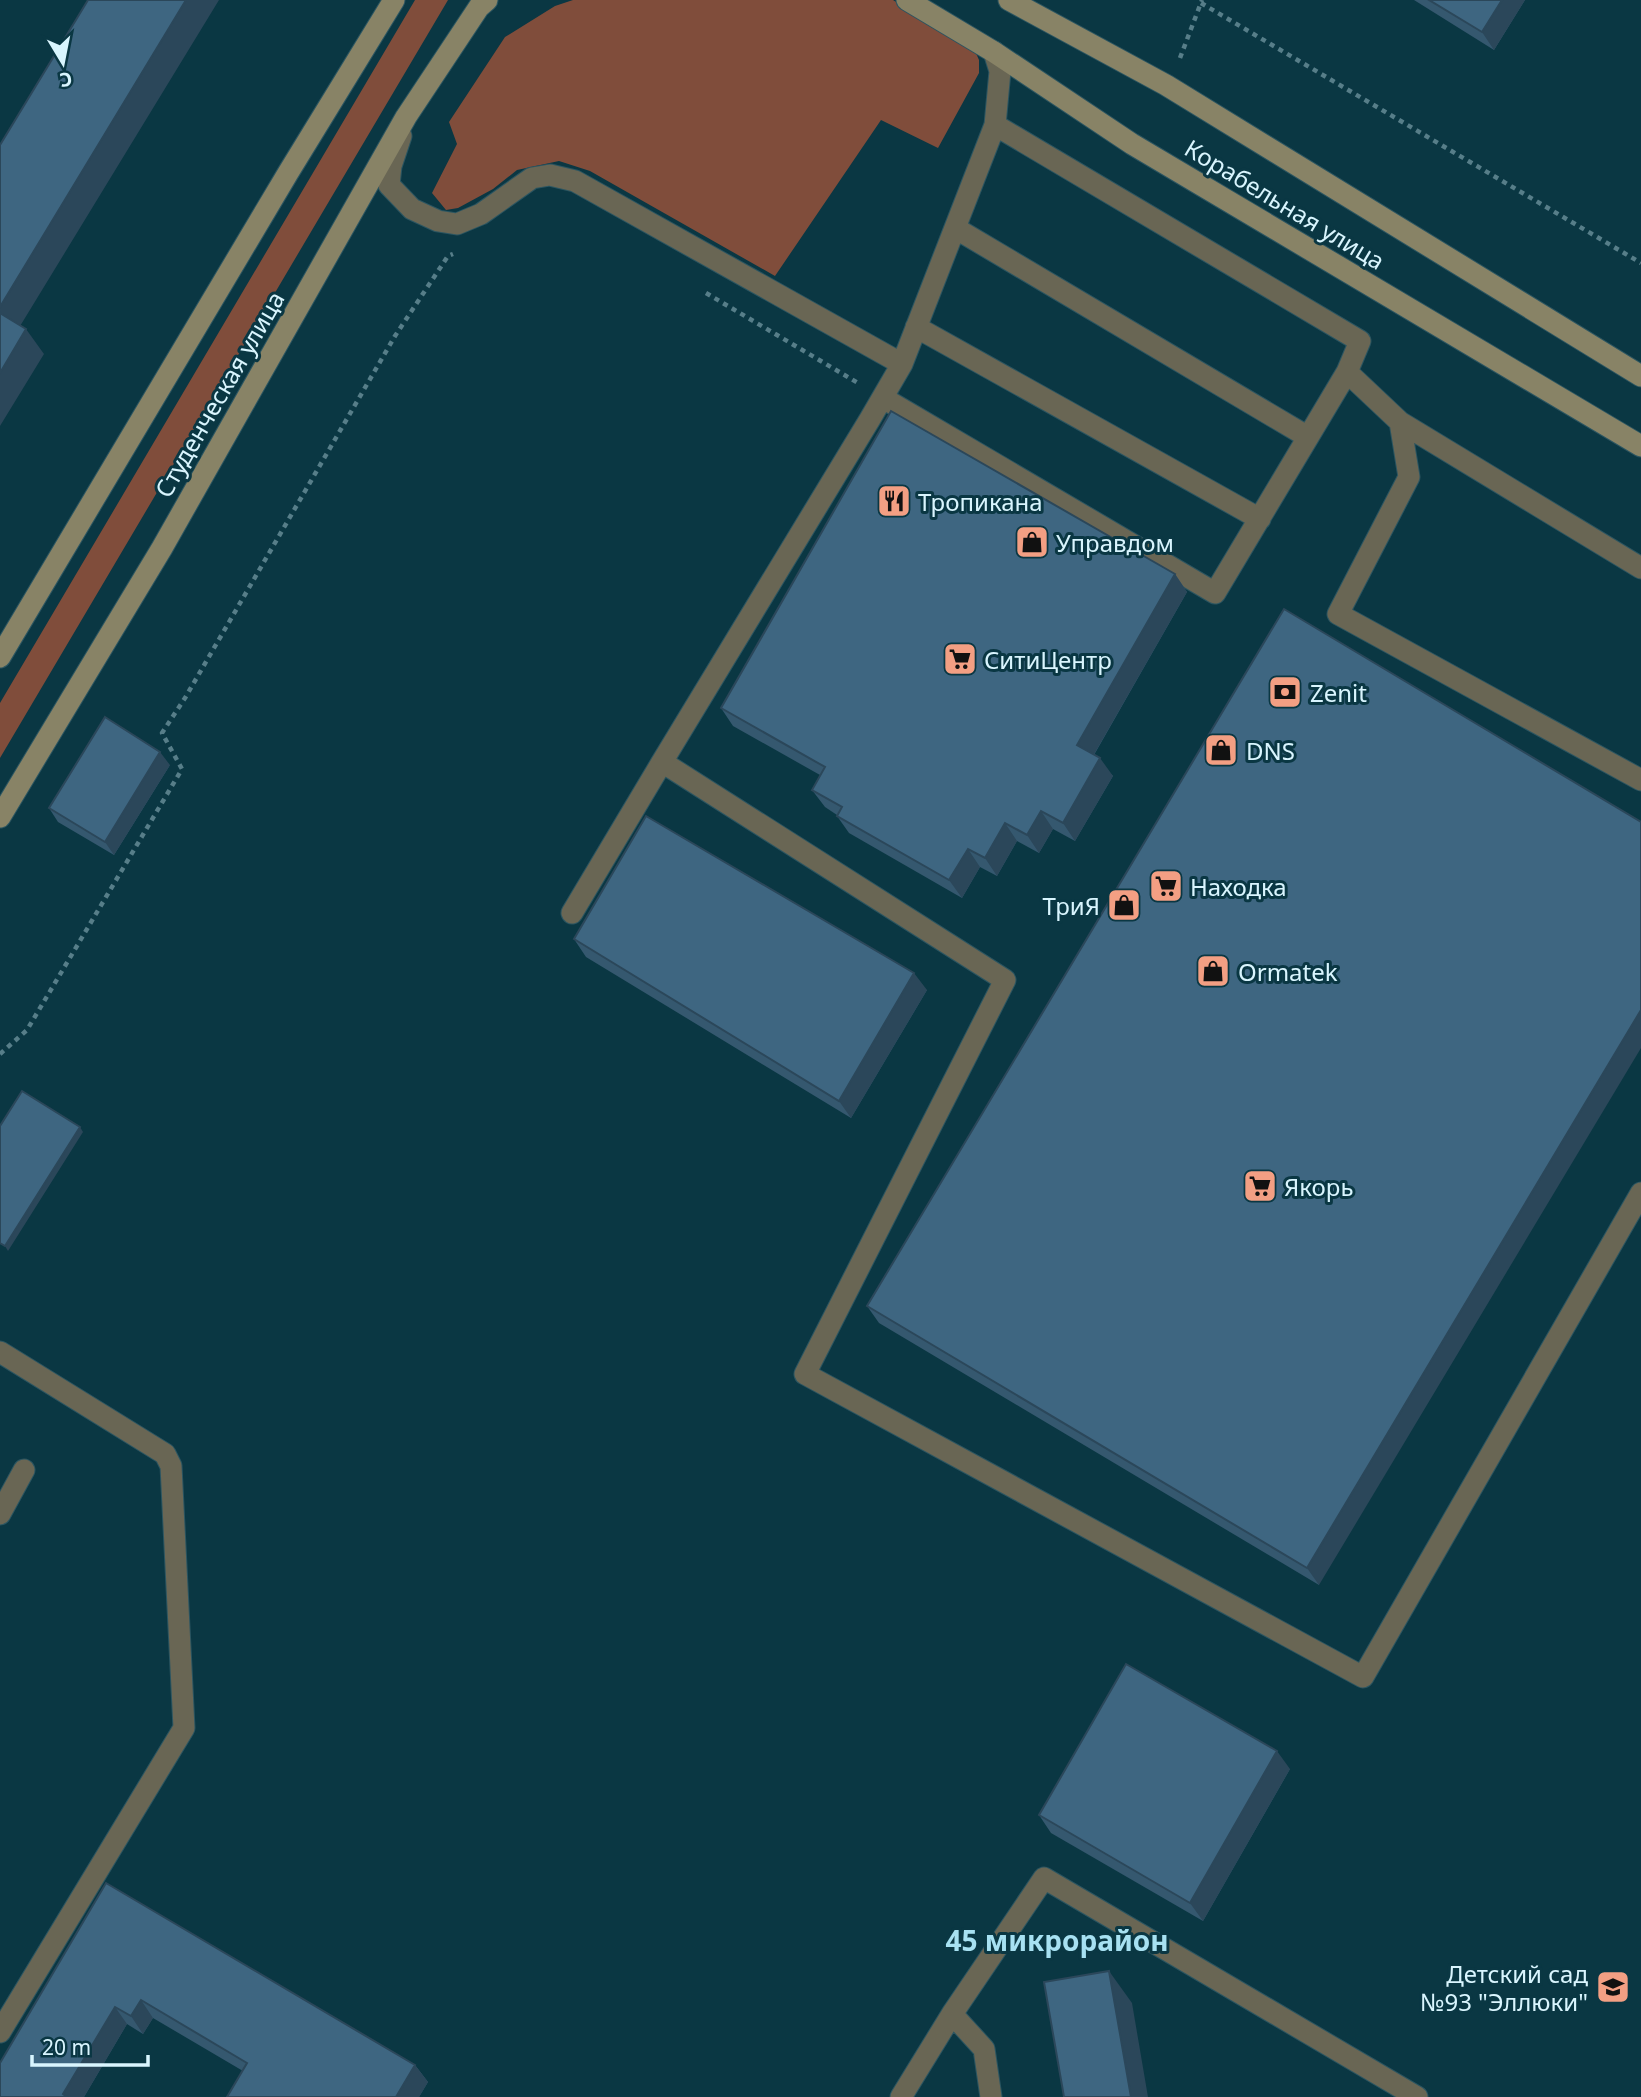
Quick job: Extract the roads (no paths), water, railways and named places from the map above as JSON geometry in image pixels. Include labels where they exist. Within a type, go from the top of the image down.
[{"type":"main road","points":[[0,657],[394,0]]},
{"type":"main road","name":"Студенческая улица","points":[[0,817],[162,548],[406,117],[479,7],[487,0]]},
{"type":"main road","name":"Корабельная улица","points":[[906,0],[994,52],[1132,144],[1641,446]]},
{"type":"main road","name":"Корабельная улица","points":[[1009,0],[1166,85],[1641,376]]},
{"type":"lane","points":[[572,913],[902,364],[995,125],[1000,71],[994,52]]},
{"type":"lane","points":[[406,117],[388,185],[412,209],[438,221],[457,224],[481,214],[532,178],[550,175],[575,181],[902,364]]},
{"type":"lane","points":[[883,398],[1215,593],[1347,372],[1360,341],[995,125]]},
{"type":"lane","points":[[955,228],[1308,437]]},
{"type":"lane","points":[[916,327],[1260,519]]},
{"type":"lane","points":[[1347,372],[1400,422],[1641,568]]},
{"type":"lane","points":[[1400,422],[1409,477],[1338,614],[1641,780]]},
{"type":"lane","points":[[662,762],[1005,979],[805,1374],[1363,1677],[1641,1193]]},
{"type":"lane","points":[[0,1352],[165,1454],[171,1466],[184,1728],[0,2032]]},
{"type":"lane","points":[[0,1514],[24,1470]]},
{"type":"lane","points":[[901,2097],[952,2014],[1044,1878],[1417,2097]]},
{"type":"lane","points":[[952,2014],[984,2049],[991,2097]]},
{"type":"place","name":"Тропикана","points":[[894,501]]},
{"type":"place","name":"Управдом","points":[[1032,542]]},
{"type":"place","name":"СитиЦентр","points":[[960,659]]},
{"type":"place","name":"Zenit","points":[[1285,692]]},
{"type":"place","name":"DNS","points":[[1221,750]]},
{"type":"place","name":"Находка","points":[[1166,886]]},
{"type":"place","name":"ТриЯ","points":[[1124,905]]},
{"type":"place","name":"Ormatek","points":[[1213,971]]},
{"type":"place","name":"Якорь","points":[[1260,1186]]},
{"type":"place","name":"Детский сад №93 \"Эллюки\"","points":[[1613,1987]]},
{"type":"district","name":"45 микрорайон","points":[[1057,1940]]}]
